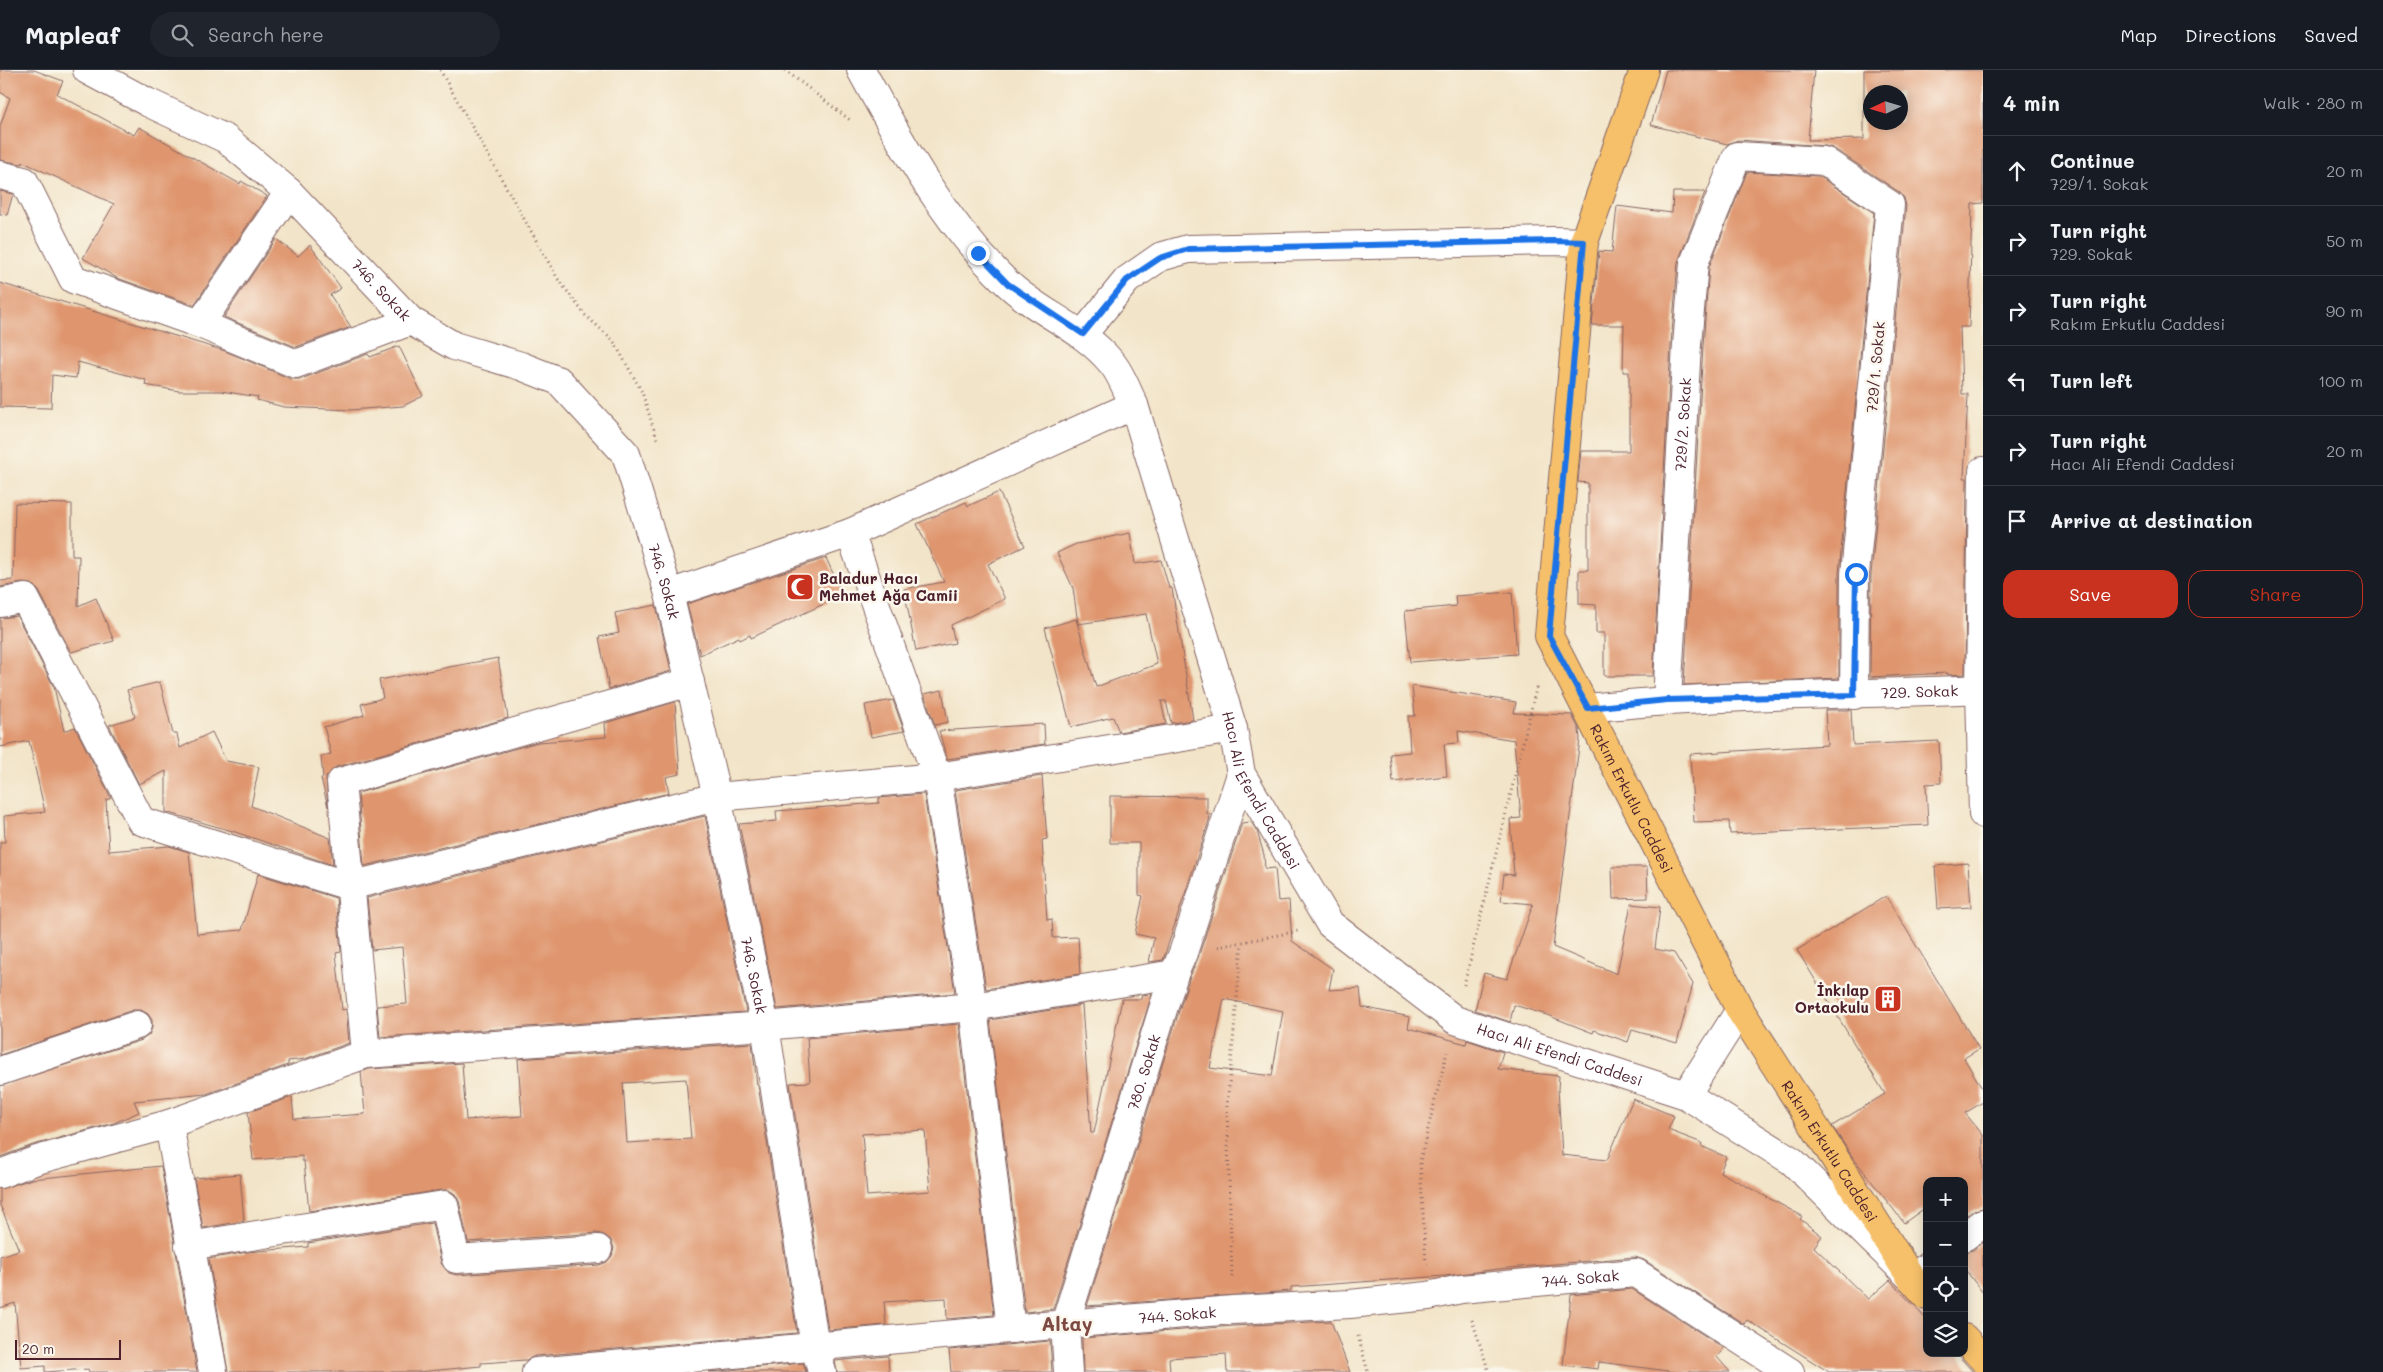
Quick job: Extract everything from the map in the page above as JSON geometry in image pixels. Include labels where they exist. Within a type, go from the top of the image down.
[{"type":"main road","name":"Rakım Erkutlu Caddesi","points":[[1644,70],[1584,242],[1549,636],[1588,708],[1740,1010],[1922,1281]]},
{"type":"main road","points":[[1968,1343],[1983,1360]]},
{"type":"street","name":"746. Sokak","points":[[87,70],[226,139],[289,192],[411,321],[454,346],[521,366],[559,381],[626,454],[669,594],[717,797],[765,1026],[818,1360]]},
{"type":"street","name":"Hacı Ali Efendi Caddesi","points":[[861,70],[900,142],[944,212],[978,253],[1008,284],[1083,334],[1112,363],[1134,405],[1233,729],[1241,774],[1330,924],[1455,1020],[1686,1095],[1792,1160],[1922,1281]]},
{"type":"street","name":"729/1. Sokak","points":[[1737,156],[1824,161],[1890,206],[1856,574],[1854,695]]},
{"type":"street","name":"729/2. Sokak","points":[[1667,700],[1687,345],[1694,263],[1737,156]]},
{"type":"street","points":[[0,175],[24,181],[73,279],[200,324],[296,364],[411,321]]},
{"type":"street","points":[[200,324],[289,192]]},
{"type":"street","points":[[1083,334],[1127,280],[1160,258],[1188,249],[1554,241],[1584,242]]},
{"type":"street","points":[[669,594],[850,533],[1134,405]]},
{"type":"street","points":[[1983,471],[1983,814]]},
{"type":"street","points":[[850,533],[937,777],[973,1007],[1011,1329]]},
{"type":"street","points":[[0,603],[25,598],[141,821],[349,886],[717,797],[937,777],[1233,729]]},
{"type":"street","points":[[366,1054],[349,886],[341,782],[690,682]]},
{"type":"street","name":"729. Sokak","points":[[1588,708],[1667,700],[1854,695],[1982,689]]},
{"type":"street","name":"780. Sokak","points":[[1068,1372],[1066,1324],[1241,774]]},
{"type":"street","points":[[0,1174],[36,1160],[169,1124],[366,1054],[765,1026],[973,1007],[1179,964]]},
{"type":"street","points":[[1686,1095],[1740,1010]]},
{"type":"street","points":[[0,1071],[137,1026]]},
{"type":"street","points":[[169,1124],[212,1372]]},
{"type":"street","points":[[189,1246],[444,1205],[456,1259],[598,1249]]},
{"type":"street","points":[[1968,1235],[1983,1222]]},
{"type":"street","name":"744. Sokak","points":[[536,1372],[640,1366],[818,1360],[1011,1329],[1233,1310],[1350,1304],[1428,1296],[1461,1289],[1636,1273],[1790,1372]]},
{"type":"path","points":[[440,70],[558,280],[585,315],[612,340],[642,392],[659,448]]},
{"type":"path","points":[[1428,1296],[1420,1161],[1537,684]]},
{"type":"path","points":[[1179,964],[1242,943],[1330,924]]},
{"type":"path","points":[[1233,1310],[1227,1107],[1242,943]]},
{"type":"path","points":[[1461,1289],[1489,1372]]},
{"type":"building","points":[[0,70],[34,70],[63,81],[57,94],[134,135],[139,127],[240,184],[241,181],[267,196],[194,305],[117,278],[83,258],[114,204],[23,162],[22,164],[0,160],[0,126],[10,98],[0,92]]},
{"type":"building","points":[[1666,70],[1814,70],[1808,140],[1864,139],[1864,130],[1908,130],[1908,85],[1864,85],[1864,70],[1983,70],[1983,203],[1972,204],[1969,327],[1960,327],[1962,394],[1968,394],[1964,478],[1967,478],[1965,674],[1948,675],[1948,673],[1870,677],[1871,575],[1906,206],[1904,198],[1899,192],[1833,148],[1738,140],[1727,144],[1651,125]]},
{"type":"building","points":[[1747,172],[1819,176],[1874,213],[1839,573],[1839,678],[1684,685],[1709,267]]},
{"type":"building","points":[[0,191],[13,194],[7,215],[0,214]]},
{"type":"building","points":[[1673,192],[1705,192],[1678,262],[1671,344],[1653,676],[1604,676],[1604,633],[1596,633],[1596,605],[1579,604],[1579,570],[1588,570],[1588,483],[1578,482],[1581,451],[1629,451],[1629,372],[1623,372],[1624,325],[1592,325],[1599,251],[1612,252],[1617,206],[1672,213]]},
{"type":"building","points":[[276,239],[298,256],[310,245],[341,288],[330,295],[351,327],[296,347],[224,317]]},
{"type":"building","points":[[0,283],[225,351],[291,379],[301,379],[368,354],[370,357],[399,346],[423,396],[403,406],[350,410],[284,407],[257,400],[258,397],[221,391],[179,391],[145,385],[146,380],[78,362],[76,378],[52,375],[51,408],[0,407]]},
{"type":"building","points":[[999,492],[1025,546],[988,564],[1005,599],[951,625],[955,643],[916,651],[904,589],[944,582],[917,524],[966,502],[968,506]]},
{"type":"building","points":[[15,503],[72,504],[72,556],[79,556],[78,606],[96,598],[114,641],[71,652],[39,591],[32,584],[22,583],[0,587],[0,581],[13,580]]},
{"type":"building","points":[[1130,533],[1135,564],[1161,560],[1169,588],[1172,588],[1193,720],[1171,723],[1166,701],[1161,701],[1166,724],[1119,732],[1113,717],[1071,727],[1045,628],[1076,619],[1096,687],[1157,664],[1146,614],[1078,624],[1073,588],[1057,553],[1076,544]]},
{"type":"building","points":[[826,558],[843,595],[751,638],[750,635],[740,640],[739,637],[700,655],[687,604]]},
{"type":"building","points":[[1512,592],[1517,654],[1410,662],[1405,611],[1456,606],[1455,596]]},
{"type":"building","points":[[656,605],[671,671],[609,689],[599,637],[619,633],[615,613]]},
{"type":"building","points":[[17,616],[54,687],[64,731],[75,727],[111,798],[106,800],[109,851],[169,846],[189,852],[197,934],[242,930],[258,874],[336,898],[341,952],[336,953],[342,1010],[346,1009],[349,1043],[305,1059],[288,1061],[288,1065],[206,1094],[134,1101],[139,1112],[114,1123],[33,1145],[0,1157],[0,1086],[142,1040],[149,1035],[152,1028],[152,1020],[148,1014],[141,1010],[133,1010],[0,1055],[0,842],[5,842],[4,816],[45,812],[29,741],[0,747],[0,618]]},
{"type":"building","points":[[498,658],[508,718],[336,767],[326,777],[328,807],[321,778],[323,778],[321,756],[331,754],[324,727],[364,715],[361,704],[383,698],[379,680]]},
{"type":"building","points":[[160,682],[173,734],[177,734],[180,748],[212,732],[226,761],[259,767],[251,806],[330,838],[333,865],[232,831],[166,812],[166,771],[139,784],[109,725],[135,717],[127,690]]},
{"type":"building","points":[[1412,686],[1516,702],[1514,713],[1572,715],[1579,729],[1580,739],[1553,947],[1617,974],[1631,904],[1660,907],[1655,949],[1674,953],[1693,984],[1677,1043],[1632,1030],[1628,1042],[1594,1030],[1593,1033],[1547,1015],[1514,1005],[1510,1022],[1475,1010],[1484,973],[1507,979],[1533,904],[1501,901],[1504,874],[1514,875],[1510,819],[1521,818],[1514,740],[1458,731],[1459,743],[1444,744],[1447,776],[1393,782],[1390,754],[1410,752],[1408,716],[1415,716]]},
{"type":"building","points":[[942,690],[948,722],[935,725],[924,694]]},
{"type":"building","points":[[893,700],[904,731],[871,737],[865,705]]},
{"type":"building","points":[[675,702],[680,774],[666,777],[669,793],[364,866],[358,793],[538,742],[606,737],[605,723]]},
{"type":"building","points":[[1825,710],[1851,710],[1853,745],[1939,741],[1941,783],[1926,784],[1928,825],[1730,834],[1729,821],[1694,822],[1690,754],[1827,745]]},
{"type":"building","points":[[1044,724],[1045,744],[947,759],[939,731]]},
{"type":"building","points":[[1042,776],[1047,839],[1042,840],[1047,920],[1052,919],[1053,938],[1078,937],[1080,974],[986,989],[955,790]]},
{"type":"building","points":[[924,794],[955,993],[777,1009],[739,824],[777,821],[776,811],[879,803],[879,798]]},
{"type":"building","points":[[1110,796],[1207,797],[1207,814],[1210,814],[1209,821],[1163,960],[1149,962],[1154,938],[1135,934],[1143,896],[1139,895],[1139,843],[1110,843]]},
{"type":"building","points":[[705,816],[746,1012],[380,1037],[377,1006],[407,1004],[402,947],[372,950],[367,898]]},
{"type":"building","points":[[1251,822],[1257,831],[1264,855],[1265,869],[1275,868],[1278,901],[1289,900],[1292,941],[1333,969],[1329,990],[1360,988],[1362,1007],[1410,1017],[1408,1028],[1466,1044],[1467,1040],[1503,1052],[1498,1069],[1559,1076],[1562,1155],[1607,1160],[1633,1099],[1674,1116],[1668,1130],[1702,1143],[1701,1146],[1726,1157],[1720,1172],[1802,1216],[1800,1219],[1822,1236],[1814,1247],[1868,1299],[1890,1280],[1923,1316],[1923,1357],[1960,1357],[1973,1372],[1829,1372],[1747,1320],[1744,1324],[1644,1260],[1635,1257],[1498,1269],[1445,1276],[1291,1287],[1291,1291],[1087,1306],[1189,979],[1198,958],[1242,823]],"holes":[[[1224,999],[1283,1011],[1272,1076],[1210,1068]]]},
{"type":"building","points":[[1968,863],[1971,907],[1938,909],[1935,866]]},
{"type":"building","points":[[1612,867],[1647,867],[1648,898],[1613,899]]},
{"type":"building","points":[[1886,896],[1979,1049],[1964,1058],[1983,1090],[1983,1102],[1965,1113],[1983,1135],[1983,1208],[1974,1210],[1968,1214],[1968,1177],[1923,1177],[1923,1211],[1922,1210],[1904,1223],[1851,1155],[1832,1126],[1885,1094],[1797,950]]},
{"type":"building","points":[[1152,994],[1053,1309],[1025,1312],[990,1020],[1082,1005],[1091,1133],[1094,1133],[1122,999],[1141,999],[1142,995]]},
{"type":"building","points":[[959,1024],[994,1315],[947,1319],[946,1298],[884,1302],[886,1325],[828,1330],[790,1083],[810,1082],[807,1038]],"holes":[[[925,1130],[930,1191],[867,1196],[862,1134]]]},
{"type":"building","points":[[752,1043],[797,1333],[535,1356],[526,1360],[481,1363],[481,1366],[418,1372],[228,1372],[209,1259],[247,1252],[308,1247],[308,1243],[432,1223],[441,1263],[449,1273],[457,1275],[599,1265],[607,1262],[612,1256],[614,1248],[611,1240],[597,1233],[468,1242],[459,1201],[455,1194],[449,1190],[309,1211],[302,1156],[253,1160],[248,1112],[292,1097],[294,1119],[365,1114],[361,1072],[369,1069],[462,1063],[466,1120],[522,1116],[518,1059]],"holes":[[[686,1079],[691,1139],[627,1143],[623,1083]]]},
{"type":"building","points":[[161,1166],[197,1372],[89,1372],[88,1369],[45,1372],[45,1366],[21,1368],[15,1303],[0,1308],[0,1256],[19,1250],[0,1205],[0,1189],[32,1179]]},
{"type":"building","points":[[240,1174],[244,1221],[203,1228],[194,1178]]},
{"type":"building","points":[[1983,1242],[1983,1293],[1968,1273],[1968,1251],[1973,1250]]},
{"type":"building","points":[[1632,1289],[1724,1348],[1717,1357],[1730,1372],[1676,1372],[1599,1362],[1598,1369],[1563,1365],[1571,1295]]},
{"type":"building","points":[[1331,1321],[1350,1372],[1227,1372],[1226,1354],[1169,1358],[1170,1372],[1083,1372],[1082,1338],[1234,1326]]},
{"type":"building","points":[[1050,1341],[1052,1372],[951,1372],[949,1350]]},
{"type":"building","points":[[888,1356],[889,1372],[837,1372],[835,1361]]},
{"type":"building","points":[[803,1363],[806,1372],[709,1372]]},
{"type":"place","name":"Baladur Hacı Mehmet Ağa Camii","points":[[800,587]]},
{"type":"place","name":"İnkılap Ortaokulu","points":[[1888,999]]},
{"type":"district","name":"Altay","points":[[1067,1323]]},
{"type":"route","points":[[978,253],[1008,284],[1083,334],[1127,280],[1160,258],[1188,249],[1554,241],[1584,242],[1549,636],[1588,708],[1667,700],[1854,695],[1856,574]]}]
